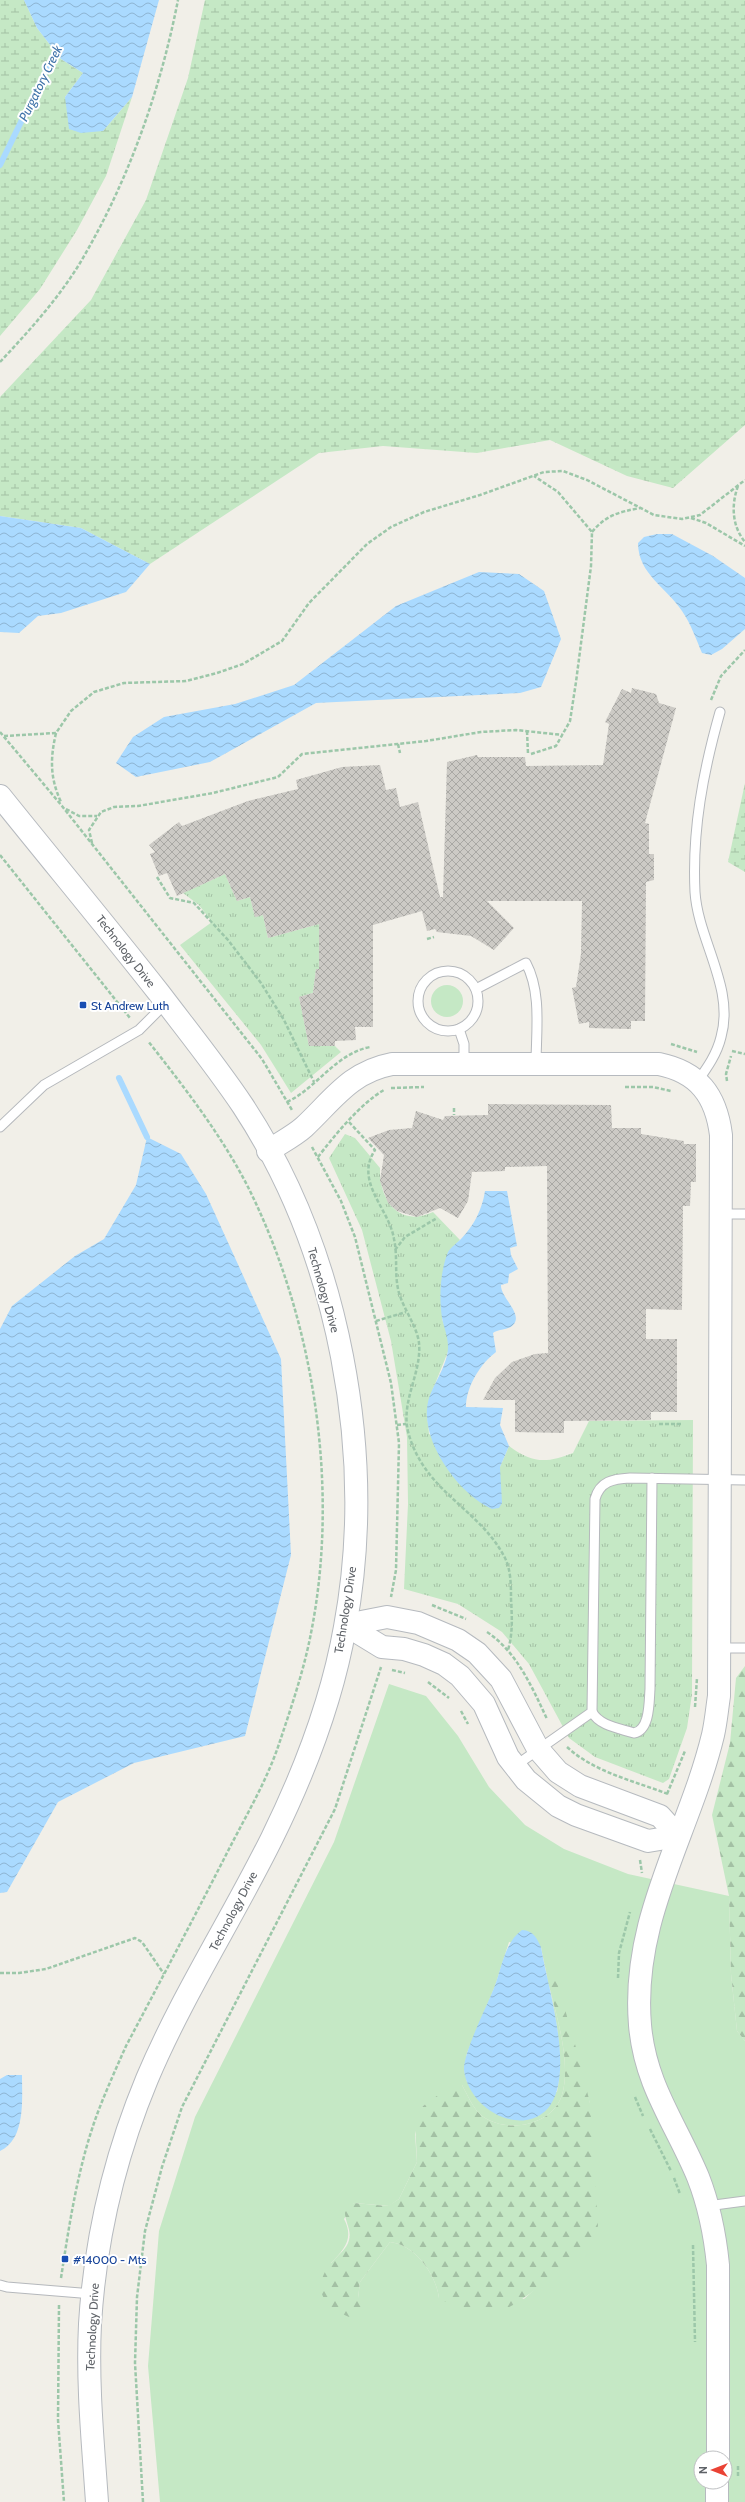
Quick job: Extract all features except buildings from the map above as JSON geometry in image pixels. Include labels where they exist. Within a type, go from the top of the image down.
[{"type":"street","name":"Technology Drive","points":[[0,796],[166,1002],[244,1108],[268,1151],[312,1246],[335,1319],[350,1394],[356,1472],[354,1548],[346,1625],[328,1699],[304,1771],[270,1842],[178,2016],[145,2084],[130,2124],[105,2214],[93,2294],[90,2368],[97,2502]]},
{"type":"street","points":[[268,1151],[302,1128],[345,1085],[362,1073],[392,1064],[658,1064],[675,1068],[691,1076],[698,1082],[712,1102],[718,1118],[721,1134],[719,1696],[714,1733],[705,1766],[678,1836],[645,1936],[640,1967],[640,2027],[645,2057],[654,2086],[698,2177],[716,2240],[727,2450]]},
{"type":"street","points":[[346,1625],[387,1617],[418,1623],[458,1640],[477,1653],[501,1679],[538,1749],[548,1762],[567,1779],[580,1786],[660,1816],[678,1836]]},
{"type":"street","points":[[346,1625],[382,1647],[404,1649],[424,1655],[444,1664],[460,1676],[484,1704],[499,1741],[515,1766],[542,1794],[558,1806],[576,1815],[648,1841],[678,1836]]},
{"type":"street","points":[[717,2502],[723,2490]]},
{"type":"lane","points":[[698,1082],[714,1058],[722,1036],[725,1010],[720,984],[702,932],[696,902],[694,867],[698,814],[703,778],[720,712]]},
{"type":"lane","points":[[476,989],[526,963],[534,977],[536,991],[536,1065]]},
{"type":"lane","points":[[450,971],[467,977],[476,989],[478,1003],[476,1012],[471,1020],[459,1029],[443,1031],[433,1028],[425,1021],[420,1012],[419,991],[424,982],[431,976],[450,971]]},
{"type":"lane","points":[[0,1127],[44,1085],[139,1030],[166,1002]]},
{"type":"lane","points":[[459,1029],[464,1044],[464,1064]]},
{"type":"lane","points":[[720,1214],[745,1214]]},
{"type":"lane","points":[[652,1478],[650,1689],[647,1714],[643,1727],[639,1732],[634,1733],[604,1724],[596,1720],[592,1712],[595,1499],[602,1484],[615,1479],[652,1478],[745,1480]]},
{"type":"lane","points":[[720,1648],[745,1648]]},
{"type":"lane","points":[[515,1766],[592,1712]]},
{"type":"lane","points":[[707,2206],[745,2201]]},
{"type":"lane","points":[[0,2285],[59,2292],[93,2294]]},
{"type":"path","points":[[0,362],[45,313],[79,264],[107,213],[129,166],[146,119],[164,62],[178,0]]},
{"type":"path","points":[[97,816],[72,814],[62,806],[54,787],[50,763],[56,733],[71,712],[94,692],[124,683],[186,681],[242,664],[282,641],[309,603],[343,566],[367,544],[391,527],[424,512],[480,495],[544,472],[563,471],[587,480],[654,515],[682,519],[700,515],[745,480]]},
{"type":"path","points":[[527,731],[530,754],[550,750],[556,746],[570,721],[591,566],[592,532],[558,492],[534,476]]},
{"type":"path","points":[[738,486],[733,504],[734,514],[739,535],[745,542]]},
{"type":"path","points":[[592,532],[610,515],[641,508]]},
{"type":"path","points":[[690,517],[706,523],[745,546]]},
{"type":"path","points":[[720,712],[710,706],[714,689],[732,661],[745,650]]},
{"type":"path","points":[[92,843],[89,830],[101,812],[114,808],[138,806],[213,793],[278,777],[302,754],[398,744],[481,732],[527,731],[563,735]]},
{"type":"path","points":[[3,736],[56,733]]},
{"type":"path","points":[[398,744],[400,753]]},
{"type":"path","points":[[0,855],[204,1114],[228,1151],[260,1214],[277,1255],[292,1298],[312,1386],[320,1452],[322,1494],[319,1562],[311,1633],[278,1746],[258,1792],[126,2046],[94,2124],[80,2174],[69,2224],[59,2292],[58,2420],[64,2502]]},
{"type":"path","points":[[156,877],[170,898],[194,903],[207,916],[261,983],[284,1020],[314,1082]]},
{"type":"path","points":[[428,939],[434,937]]},
{"type":"path","points":[[727,1082],[726,1074],[732,1051],[745,1054]]},
{"type":"path","points":[[318,1158],[349,1122],[383,1090],[393,1087],[431,1087]]},
{"type":"path","points":[[623,1087],[653,1087],[678,1094]]},
{"type":"path","points":[[454,1108],[454,1115]]},
{"type":"path","points":[[349,1122],[375,1150],[367,1168],[376,1200],[390,1224],[395,1250],[395,1276],[406,1312],[416,1333],[419,1344],[406,1406],[406,1424],[416,1455],[429,1476],[495,1541],[505,1559],[510,1580],[512,1609],[512,1635],[508,1650]]},
{"type":"path","points":[[395,1250],[405,1237],[437,1218]]},
{"type":"path","points":[[376,1321],[406,1312]]},
{"type":"path","points":[[397,1425],[406,1424]]},
{"type":"path","points":[[658,1424],[681,1424]]},
{"type":"path","points":[[143,2502],[135,2363],[137,2297],[146,2231],[162,2167],[182,2107],[335,1809],[381,1669],[380,1663]]},
{"type":"path","points":[[695,1709],[697,1674]]},
{"type":"path","points":[[666,1799],[687,1746]]},
{"type":"path","points":[[640,1879],[642,1872],[639,1860],[641,1855]]},
{"type":"path","points":[[618,1982],[619,1953],[631,1907]]},
{"type":"path","points":[[0,1973],[19,1973],[46,1969],[135,1938],[142,1942],[164,1974]]},
{"type":"path","points":[[635,2096],[644,2117]]},
{"type":"path","points":[[647,2124],[682,2198]]},
{"type":"path","points":[[692,2238],[695,2345]]},
{"type":"green space","points":[[0,0],[24,0],[37,28],[61,59],[83,73],[65,97],[103,131],[132,97],[106,176],[77,230],[40,289],[0,336]]},
{"type":"green space","points":[[205,0],[745,0],[745,425],[673,488],[627,476],[550,440],[477,453],[383,446],[319,453],[150,564],[81,528],[0,516],[0,397],[91,300],[146,200],[188,78]]},
{"type":"green space","points":[[745,783],[745,872],[728,862]]},
{"type":"green space","points":[[225,874],[237,901],[250,897],[255,917],[263,915],[268,938],[319,924],[319,969],[316,969],[313,993],[299,997],[309,1046],[335,1046],[341,1052],[291,1093],[261,1045],[180,945],[212,922],[199,905],[183,893]]},
{"type":"green space","points":[[444,985],[450,985],[460,992],[463,1001],[462,1007],[456,1014],[450,1017],[444,1017],[434,1010],[431,1004],[431,998],[438,988]]},
{"type":"green space","points":[[345,1134],[355,1138],[380,1168],[383,1191],[393,1208],[401,1214],[410,1216],[421,1216],[433,1212],[460,1240],[449,1251],[442,1319],[448,1336],[449,1349],[429,1399],[427,1414],[429,1434],[500,1479],[500,1467],[509,1446],[533,1459],[555,1459],[573,1453],[589,1421],[693,1420],[692,1694],[687,1728],[669,1779],[663,1783],[595,1757],[569,1738],[529,1664],[502,1632],[458,1604],[404,1589],[408,1504],[407,1437],[391,1341],[362,1230],[329,1158]]},
{"type":"green space","points":[[745,1666],[745,2041],[737,2031],[731,1974],[729,1896],[712,1815],[730,1743],[736,1678]]},
{"type":"green space","points":[[389,1684],[426,1696],[458,1736],[489,1787],[525,1825],[564,1849],[628,1874],[729,1896],[731,1974],[737,2031],[745,2041],[745,2502],[160,2502],[148,2366],[159,2231],[195,2117],[334,1842]],"holes":[[[509,1942],[541,1947],[548,1982],[590,2103],[545,2280],[524,2299],[439,2298],[434,2280],[423,2262],[408,2249],[399,2244],[390,2242],[360,2282],[358,2298],[331,2263],[344,2248],[348,2238],[347,2226],[344,2219],[354,2203],[389,2206],[399,2199],[417,2162],[415,2134],[423,2106],[462,2085],[473,2106],[482,2116],[492,2122],[504,2125],[528,2124],[549,2114],[557,2106],[562,2095],[565,2082],[565,2067],[564,2052],[558,2020],[550,1989],[556,2019],[560,2056],[557,2092],[475,2094],[467,2082],[464,2069],[467,2053],[495,1986]]]},
{"type":"green space","points":[[549,1974],[555,1975],[590,2103],[598,2226],[591,2243],[565,2267],[513,2305],[499,2310],[481,2311],[463,2308],[439,2298],[434,2280],[423,2262],[408,2249],[399,2244],[390,2242],[360,2282],[358,2298],[364,2308],[363,2316],[356,2319],[336,2311],[324,2298],[321,2290],[321,2282],[325,2272],[348,2243],[350,2232],[345,2210],[354,2203],[388,2206],[399,2199],[417,2162],[415,2121],[423,2106],[452,2085],[462,2085],[473,2106],[482,2116],[492,2122],[504,2125],[528,2124],[549,2114],[557,2106],[562,2095],[565,2082],[565,2067],[564,2052],[558,2020],[547,1978]]},
{"type":"water","points":[[24,0],[159,0],[132,97],[103,131],[81,133],[69,129],[65,97],[83,73],[61,59],[37,28]]},
{"type":"water","points":[[0,516],[81,528],[150,564],[126,592],[61,613],[38,616],[19,633],[0,632]]},
{"type":"water","points":[[657,534],[672,534],[713,556],[745,578],[745,629],[722,649],[711,655],[702,653],[691,626],[682,611],[654,580],[643,563],[639,554],[638,543],[644,537]]},
{"type":"water","points":[[479,572],[519,574],[544,591],[561,639],[541,687],[520,693],[316,703],[210,762],[136,777],[116,763],[133,737],[164,717],[235,704],[294,685],[396,606]]},
{"type":"water","points":[[147,1137],[181,1154],[206,1194],[281,1359],[291,1555],[245,1736],[134,1763],[58,1802],[7,1892],[0,1893],[0,1329],[12,1306],[75,1256],[104,1239],[136,1185]]},
{"type":"water","points":[[485,1191],[507,1191],[517,1246],[510,1248],[511,1255],[518,1269],[509,1274],[508,1283],[501,1285],[504,1295],[514,1311],[516,1321],[511,1327],[493,1333],[496,1352],[479,1369],[475,1376],[468,1392],[466,1407],[503,1408],[500,1425],[509,1446],[500,1467],[502,1503],[499,1508],[492,1509],[479,1501],[466,1490],[443,1462],[434,1446],[429,1430],[427,1413],[429,1398],[446,1360],[448,1347],[442,1318],[441,1302],[441,1285],[445,1260],[449,1250],[461,1239],[474,1223],[480,1211]]},
{"type":"water","points":[[522,1930],[532,1933],[536,1937],[541,1947],[556,2019],[560,2057],[560,2074],[557,2090],[549,2107],[537,2117],[523,2120],[507,2119],[492,2112],[479,2101],[469,2087],[464,2070],[471,2041],[494,1988],[504,1956],[511,1942]]},
{"type":"water","points":[[7,2075],[22,2075],[21,2118],[14,2137],[8,2145],[0,2151],[0,2079]]},
{"type":"waterway","name":"Purgatory Creek","points":[[0,165],[58,46]]},
{"type":"waterway","points":[[119,1078],[147,1137]]},
{"type":"place","name":"St Andrew Luth","points":[[83,1005]]},
{"type":"place","name":"#14000 - Mts","points":[[65,2259]]}]
